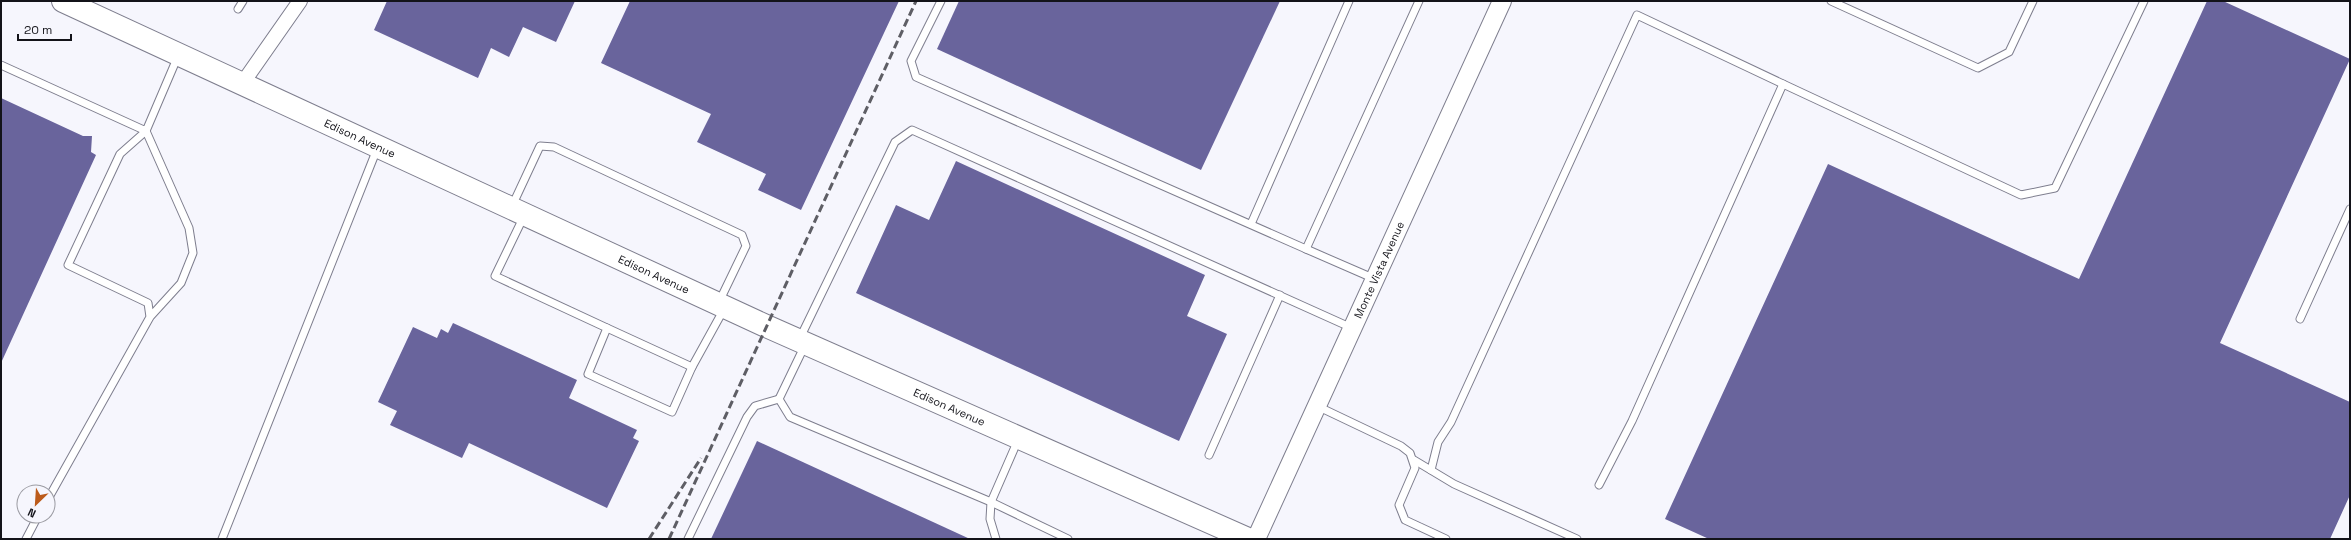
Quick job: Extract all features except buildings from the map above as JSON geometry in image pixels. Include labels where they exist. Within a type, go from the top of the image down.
[{"type":"main road","name":"Edison Avenue","points":[[63,1],[802,342],[1248,539]]},
{"type":"street","points":[[242,84],[300,1]]},
{"type":"street","name":"Monte Vista Avenue","points":[[1256,539],[1502,1]]},
{"type":"lane","points":[[238,9],[243,1]]},
{"type":"lane","points":[[941,1],[911,61],[916,77],[1375,279]]},
{"type":"lane","points":[[1251,224],[1348,1]]},
{"type":"lane","points":[[1306,248],[1419,1]]},
{"type":"lane","points":[[1831,1],[1978,68],[2009,52],[2032,1]]},
{"type":"lane","points":[[1431,470],[1438,442],[1451,422],[1637,15],[2020,194],[2055,188],[2144,1]]},
{"type":"lane","points":[[150,317],[148,303],[68,265],[120,154],[146,132],[178,54]]},
{"type":"lane","points":[[1,65],[146,132],[189,228],[193,253],[180,283],[150,317],[56,485]]},
{"type":"lane","points":[[1599,485],[1632,421],[1783,84]]},
{"type":"lane","points":[[780,399],[802,342],[895,142],[912,130],[1353,328]]},
{"type":"lane","points":[[222,539],[378,146]]},
{"type":"lane","points":[[607,328],[588,374],[672,412],[722,305],[746,246],[742,234],[554,147],[540,146],[495,276],[692,367]]},
{"type":"lane","points":[[2300,319],[2350,208]]},
{"type":"lane","points":[[1209,455],[1280,295]]},
{"type":"lane","points":[[780,399],[790,417],[991,502],[1068,539]]},
{"type":"lane","points":[[688,539],[746,417],[755,406],[780,399]]},
{"type":"lane","points":[[1317,406],[1401,446],[1410,453],[1414,460],[1415,468],[1399,505],[1400,509],[1405,520],[1446,539]]},
{"type":"lane","points":[[996,539],[990,519],[991,502],[1019,438]]},
{"type":"lane","points":[[1414,460],[1454,484],[1577,539]]},
{"type":"lane","points":[[26,539],[34,524]]},
{"type":"railway","points":[[669,539],[916,1]]},
{"type":"railway","points":[[649,539],[701,458]]}]
